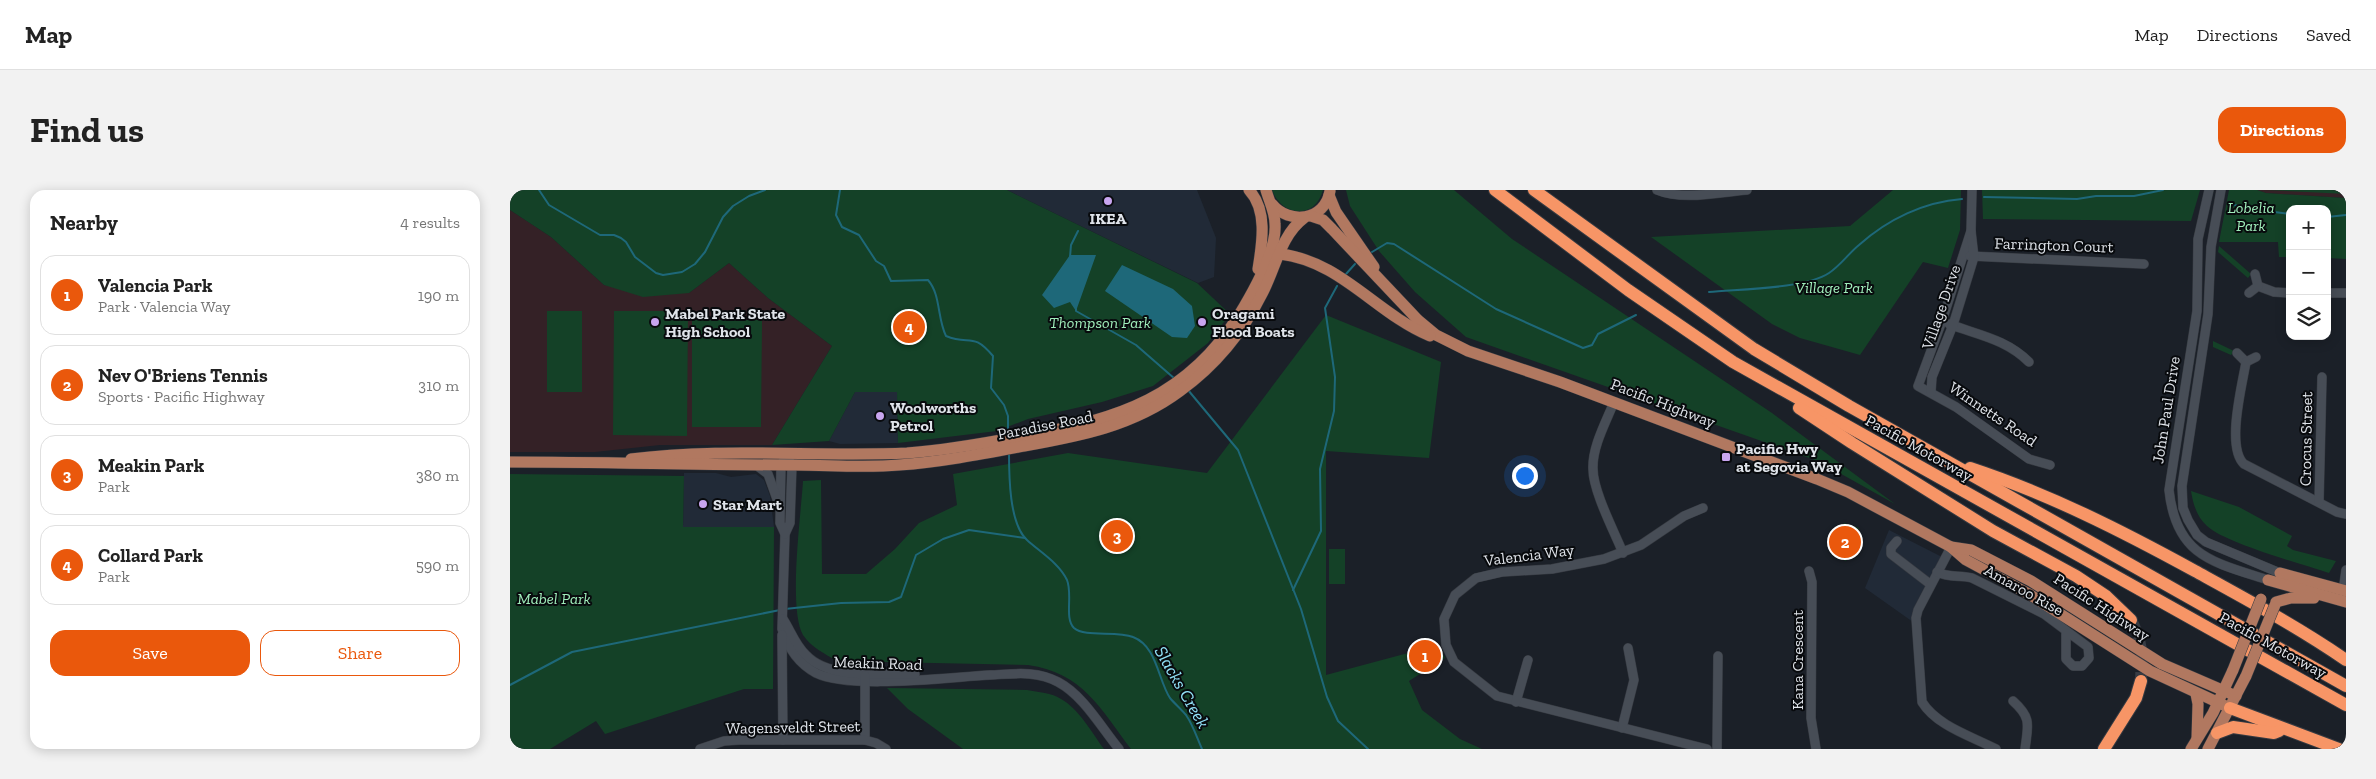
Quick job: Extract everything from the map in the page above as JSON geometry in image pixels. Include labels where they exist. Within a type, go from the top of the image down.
[{"type":"highway","name":"Pacific Motorway","points":[[1495,190],[1628,290],[1733,362],[2346,705]]},
{"type":"highway","name":"Pacific Motorway","points":[[1534,190],[1754,349],[1944,460],[2346,686]]},
{"type":"highway","points":[[1733,362],[1852,443],[1992,531],[2076,576],[2106,596],[2131,620]]},
{"type":"highway","points":[[1944,460],[2015,483],[2097,519],[2244,598],[2346,660]]},
{"type":"highway","points":[[2104,749],[2136,698],[2141,681]]},
{"type":"highway","points":[[2230,708],[2339,749]]},
{"type":"highway","points":[[2217,733],[2232,727],[2274,733],[2287,731]]},
{"type":"main road","points":[[1248,190],[1257,201],[1261,216],[1260,257],[1254,288]]},
{"type":"main road","points":[[1266,193],[1278,212],[1290,218],[1307,217]]},
{"type":"main road","name":"Paradise Road","points":[[1204,366],[1254,288],[1269,253],[1275,232],[1274,218],[1266,193]]},
{"type":"main road","name":"Paradise Road","points":[[510,462],[602,462],[650,465],[896,465],[996,446],[1096,432],[1123,423],[1167,394],[1204,366],[1246,323],[1264,291],[1291,229],[1321,208],[1329,193]]},
{"type":"main road","name":"Pacific Highway","points":[[1329,193],[1336,212],[1369,260],[1376,275],[1400,303],[1436,335],[1468,351],[1614,402],[1848,492],[1951,547],[1966,560],[2029,594],[2150,671],[2196,694],[2230,708]]},
{"type":"main road","name":"Pacific Highway","points":[[1307,217],[1323,220],[1369,271],[1376,275]]},
{"type":"main road","points":[[1280,254],[1309,260],[1327,268],[1407,324],[1429,336],[1436,335]]},
{"type":"main road","name":"Paradise Road","points":[[602,462],[656,456],[906,452],[996,446]]},
{"type":"main road","name":"Pacific Highway","points":[[1951,547],[1971,550],[2030,581],[2162,664],[2236,696]]},
{"type":"main road","points":[[2194,744],[2224,690],[2268,580],[2280,572]]},
{"type":"main road","points":[[2208,749],[2246,676],[2276,603],[2282,585],[2280,572]]},
{"type":"main road","points":[[2280,572],[2345,595]]},
{"type":"main road","points":[[2268,580],[2326,598]]},
{"type":"main road","points":[[2276,603],[2292,598],[2326,598],[2345,595]]},
{"type":"main road","points":[[2194,744],[2198,704],[2196,694]]},
{"type":"street","points":[[1658,190],[1669,194],[1683,195],[1747,190]]},
{"type":"street","name":"Village Drive","points":[[1931,392],[1932,377],[1953,325],[1974,257],[1971,231],[1972,190]]},
{"type":"street","name":"John Paul Drive","points":[[2209,190],[2198,239],[2197,311],[2169,490],[2171,510],[2177,528],[2190,546],[2209,559],[2268,580]]},
{"type":"street","name":"John Paul Drive","points":[[2221,190],[2214,224],[2208,314],[2184,472],[2183,503],[2188,520],[2197,535],[2206,542],[2280,572]]},
{"type":"street","name":"Village Drive","points":[[1918,387],[1918,381],[1942,321],[1971,231]]},
{"type":"street","name":"Farrington Court","points":[[1963,253],[1974,257],[2144,264]]},
{"type":"street","points":[[2255,274],[2258,286]]},
{"type":"street","points":[[2249,293],[2258,286]]},
{"type":"street","points":[[2258,286],[2274,292],[2286,293]]},
{"type":"street","points":[[2331,293],[2346,293]]},
{"type":"street","points":[[1942,321],[2002,341],[2018,351],[2029,362]]},
{"type":"street","points":[[2238,353],[2246,362]]},
{"type":"street","points":[[2246,362],[2256,357]]},
{"type":"street","points":[[2246,362],[2236,423],[2238,458],[2244,464],[2337,512],[2346,514]]},
{"type":"street","name":"Crocus Street","points":[[2319,502],[2322,377]]},
{"type":"street","name":"Winnetts Road","points":[[1918,387],[1931,392],[2029,459],[2050,465]]},
{"type":"street","points":[[1614,402],[1595,454],[1593,467],[1594,480],[1623,553]]},
{"type":"street","points":[[783,740],[782,629],[785,534],[790,523],[786,455]]},
{"type":"street","points":[[756,465],[768,474],[781,509]]},
{"type":"street","points":[[785,534],[780,523],[787,465]]},
{"type":"street","name":"Valencia Way","points":[[1703,508],[1684,516],[1641,545],[1623,553],[1552,569],[1487,574],[1471,581],[1455,595],[1444,619],[1446,645],[1454,662],[1497,696],[1707,749]]},
{"type":"street","points":[[1897,542],[1891,548],[1891,554],[1930,584]]},
{"type":"street","points":[[1951,547],[1921,600],[1916,618],[1922,702],[1937,719],[1996,749]]},
{"type":"street","name":"Kana Crescent","points":[[1809,570],[1812,582],[1811,718],[1816,749]]},
{"type":"street","points":[[2345,595],[2346,570]]},
{"type":"street","name":"Amaroo Rise","points":[[1937,572],[1948,578],[1959,576],[1972,578],[2044,614],[2066,631]]},
{"type":"street","name":"Meakin Road","points":[[783,619],[799,647],[812,661],[828,669],[865,676]]},
{"type":"street","name":"Meakin Road","points":[[782,629],[791,650],[802,663],[816,672],[832,678],[865,676],[947,678],[1031,673],[1052,679],[1072,692],[1119,749]]},
{"type":"street","points":[[1622,728],[1634,680],[1628,648]]},
{"type":"street","points":[[1716,749],[1718,656]]},
{"type":"street","points":[[1516,702],[1528,660]]},
{"type":"street","points":[[865,676],[865,740]]},
{"type":"street","points":[[2013,701],[2025,711],[2028,719],[2025,749]]},
{"type":"street","name":"Wagensveldt Street","points":[[700,749],[731,740],[865,740],[876,743],[886,749]]},
{"type":"shaded area","points":[[1007,190],[1197,190],[1216,238],[1214,277],[1198,283]]},
{"type":"shaded area","points":[[2257,190],[2346,190],[2346,198],[2266,193]]},
{"type":"shaded area","name":"Mabel Park State High School","points":[[510,210],[551,237],[604,285],[689,293],[729,263],[768,298],[832,346],[772,445],[660,445],[595,452],[510,452]]},
{"type":"shaded area","points":[[855,392],[897,392],[898,443],[840,444],[829,441]]},
{"type":"shaded area","points":[[684,473],[716,473],[731,477],[756,474],[764,480],[770,496],[774,527],[683,527]]},
{"type":"shaded area","points":[[1889,530],[1942,557],[1919,598],[1913,622],[1865,588]]},
{"type":"green space","name":"Thompson Park","points":[[510,190],[1007,190],[1197,283],[1230,314],[1208,343],[1153,386],[1102,402],[1028,419],[997,431],[898,443],[897,392],[855,392],[829,441],[772,445],[832,346],[768,298],[729,263],[689,293],[643,297],[604,285],[551,237],[510,210]]},
{"type":"green space","points":[[1272,190],[1323,190],[1319,200],[1313,206],[1306,210],[1298,211],[1290,210],[1283,206]]},
{"type":"green space","points":[[1346,190],[1454,190],[1512,239],[1772,413],[1895,504],[1818,461],[1466,337],[1415,292],[1379,251],[1350,206]]},
{"type":"green space","name":"Village Park","points":[[1893,190],[1961,190],[1960,230],[1948,268],[1923,262],[1860,355],[1800,338],[1772,324],[1651,237],[1850,226]]},
{"type":"green space","name":"Lobelia Park","points":[[1982,190],[2200,190],[2191,221],[1983,219]]},
{"type":"green space","name":"Lobelia Park","points":[[2229,190],[2257,190],[2266,193],[2346,198],[2346,259],[2331,258],[2331,205],[2286,205],[2286,257],[2279,257],[2278,242],[2219,242]]},
{"type":"green space","points":[[2266,190],[2346,190],[2346,194]]},
{"type":"green space","points":[[2219,246],[2251,274],[2248,278],[2218,252]]},
{"type":"green space","points":[[547,311],[582,311],[582,392],[547,392]]},
{"type":"green space","points":[[614,311],[688,311],[687,436],[613,435]]},
{"type":"green space","points":[[1326,315],[1441,362],[1429,458],[1326,451],[1326,675],[1438,645],[1445,658],[1409,681],[1422,710],[1460,739],[1482,749],[1131,749],[1099,707],[1077,684],[1047,669],[1028,665],[837,661],[814,647],[803,635],[796,604],[796,583],[803,481],[821,480],[822,574],[866,574],[895,549],[919,523],[957,505],[953,474],[1068,453],[1207,473]]},
{"type":"green space","points":[[692,320],[762,320],[761,427],[692,427]]},
{"type":"green space","points":[[2213,341],[2234,351],[2231,355],[2213,347]]},
{"type":"green space","name":"Mabel Park","points":[[510,474],[684,476],[683,527],[774,527],[773,689],[744,689],[605,734],[596,721],[550,749],[510,749]]},
{"type":"green space","points":[[2191,491],[2239,507],[2292,536],[2287,546],[2293,550],[2336,561],[2329,573],[2246,546],[2216,533],[2201,519],[2196,510]]},
{"type":"green space","points":[[1844,523],[1859,528],[1846,561],[1832,555]]},
{"type":"green space","points":[[1329,549],[1345,549],[1345,584],[1329,584]]},
{"type":"green space","points":[[887,688],[1027,690],[1049,694],[1068,703],[1074,709],[1104,749],[963,749],[908,709]]},
{"type":"water","points":[[1070,255],[1096,255],[1076,311],[1070,302],[1054,308],[1042,295]]},
{"type":"water","points":[[1122,265],[1173,289],[1192,306],[1195,326],[1187,338],[1172,337],[1105,291]]},
{"type":"waterway","name":"Slacks Creek","points":[[539,190],[549,205],[600,235],[614,235],[621,238],[626,242],[635,257],[656,273],[663,275],[682,272],[695,264],[705,252],[723,217],[733,206],[749,196],[765,190]]},
{"type":"waterway","name":"Slacks Creek","points":[[840,190],[836,215],[842,227],[859,235],[876,261],[884,266],[891,281],[928,280],[935,293],[946,336],[954,339],[975,341],[986,348],[993,356],[991,388],[1004,405],[1008,416],[1008,435]]},
{"type":"waterway","points":[[1984,197],[2077,199],[2096,196],[2134,196],[2163,190]]},
{"type":"waterway","points":[[1709,292],[1788,285],[1818,278],[1833,270],[1855,248],[1894,220],[1920,208],[1962,199]]},
{"type":"waterway","points":[[2228,203],[2244,208],[2286,213]]},
{"type":"waterway","points":[[2331,217],[2346,215]]},
{"type":"waterway","points":[[1070,257],[1071,245],[1078,231]]},
{"type":"waterway","points":[[1372,252],[1387,243],[1394,244],[1496,309],[1583,348],[1592,345],[1598,334],[1636,315]]},
{"type":"waterway","points":[[1346,274],[1355,264]]},
{"type":"waterway","points":[[1293,590],[1321,531],[1320,469],[1334,411],[1335,377],[1325,308],[1337,286]]},
{"type":"waterway","points":[[1076,309],[1076,311],[1136,345],[1175,379]]},
{"type":"waterway","points":[[1188,390],[1238,450],[1301,609],[1327,697],[1338,721],[1368,749]]},
{"type":"waterway","name":"Slacks Creek","points":[[1009,452],[1011,498],[1017,523],[1021,533],[1027,540],[1064,574],[1069,586],[1071,624],[1074,628],[1086,633],[1126,635],[1141,641],[1152,656],[1170,698],[1184,713],[1193,727],[1202,749]]},
{"type":"waterway","points":[[785,609],[841,603],[889,602],[901,597],[916,555],[943,539],[969,530],[1025,538]]},
{"type":"waterway","points":[[510,685],[572,652],[780,610]]},
{"type":"tunnel","points":[[2131,620],[2138,636],[2141,650],[2141,681]]},
{"type":"place","name":"IKEA","points":[[1108,201]]},
{"type":"place","name":"Mabel Park State High School","points":[[655,322]]},
{"type":"place","name":"Oragami Flood Boats","points":[[1202,322]]},
{"type":"place","name":"Collard Park","points":[[909,327]]},
{"type":"place","name":"Woolworths Petrol","points":[[880,416]]},
{"type":"place","name":"Pacific Hwy at Segovia Way","points":[[1726,457]]},
{"type":"place","name":"Star Mart","points":[[703,504]]},
{"type":"place","name":"Meakin Park","points":[[1117,536]]},
{"type":"place","name":"Nev O'Briens Tennis","points":[[1845,542]]},
{"type":"place","name":"Valencia Park","points":[[1425,656]]}]
